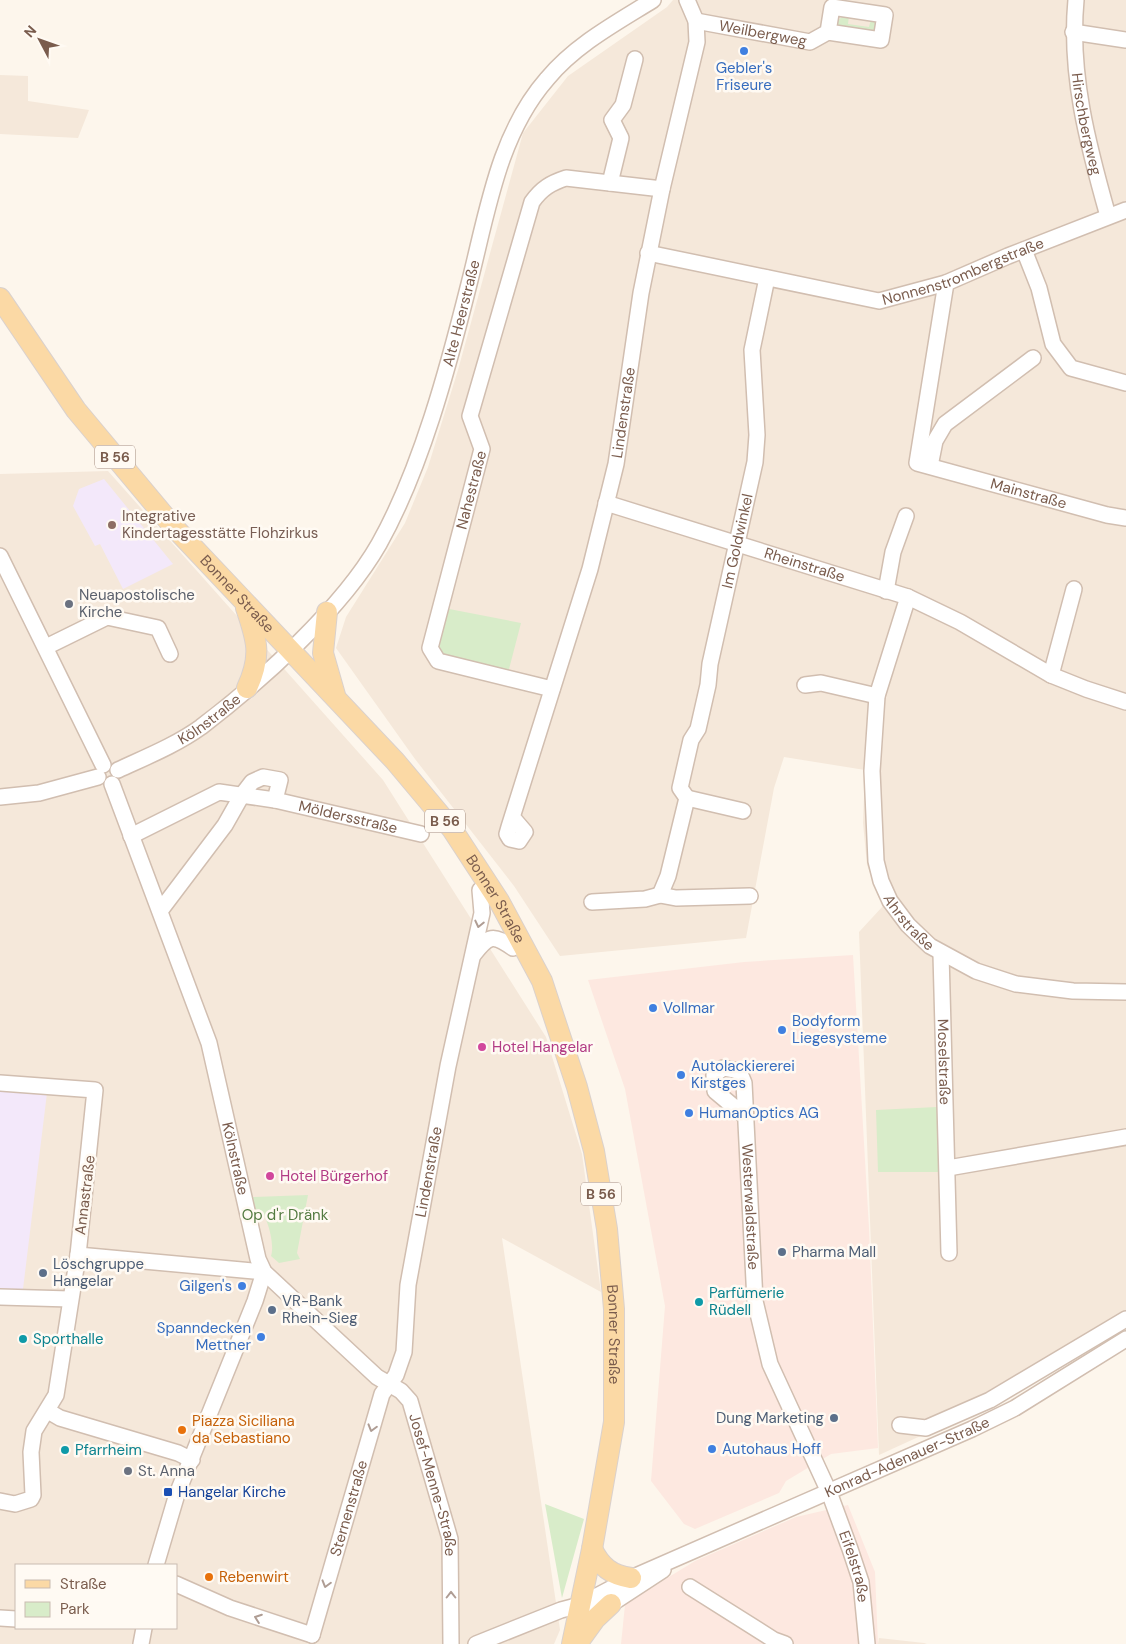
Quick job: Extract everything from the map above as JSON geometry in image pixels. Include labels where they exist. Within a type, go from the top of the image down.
[{"type":"main road","name":"Bonner Straße","points":[[0,298],[76,410],[172,525],[395,761],[452,830],[499,901],[542,981],[577,1087],[594,1151],[607,1229],[614,1309],[614,1422],[592,1549],[572,1644]]},
{"type":"main road","points":[[244,603],[258,648],[255,668],[247,688]]},
{"type":"main road","points":[[327,612],[323,654],[336,699]]},
{"type":"main road","name":"Bonner Straße","points":[[395,761],[480,890],[556,1027]]},
{"type":"main road","points":[[592,1549],[599,1562],[609,1572],[631,1578]]},
{"type":"main road","points":[[577,1644],[595,1619],[611,1604]]},
{"type":"street","name":"Alte Heerstraße","points":[[290,650],[327,612],[359,575],[379,544],[416,460],[448,365],[498,171],[514,128],[546,80],[574,51],[653,0]]},
{"type":"street","name":"Lindenstraße","points":[[513,818],[590,569],[616,464],[648,253],[697,42],[696,21],[687,0]]},
{"type":"street","name":"Hirschbergweg","points":[[1076,0],[1073,32],[1079,97],[1089,150],[1108,216]]},
{"type":"street","name":"Weilbergweg","points":[[696,21],[810,42],[828,32]]},
{"type":"street","points":[[1073,32],[1126,40]]},
{"type":"street","points":[[610,183],[621,138],[612,120],[623,105],[635,59]]},
{"type":"street","name":"Nahestraße","points":[[552,689],[438,661],[430,648],[482,449],[470,416],[532,202],[541,190],[552,182],[566,178],[662,188]]},
{"type":"street","name":"Nonnenstrombergstraße","points":[[648,253],[879,301],[946,283],[1126,210]]},
{"type":"street","points":[[1024,250],[1039,288],[1053,344],[1071,368],[1126,383]]},
{"type":"street","name":"Im Goldwinkel","points":[[660,895],[668,876],[687,798],[680,788],[691,740],[698,729],[735,544],[755,462],[757,435],[752,350],[767,278]]},
{"type":"street","points":[[946,283],[916,463],[930,466],[936,442],[945,424],[1033,358]]},
{"type":"street","name":"Mainstraße","points":[[930,466],[1107,515],[1126,518]]},
{"type":"street","name":"Rheinstraße","points":[[606,503],[908,597],[960,622],[1051,675],[1126,702]]},
{"type":"street","points":[[886,591],[893,552],[906,516]]},
{"type":"street","points":[[0,556],[46,647],[101,771],[102,783],[115,777]]},
{"type":"street","points":[[1051,675],[1074,589]]},
{"type":"street","name":"Ahrstraße","points":[[908,597],[877,696],[872,792],[876,860],[881,880],[890,901],[908,925],[941,954],[976,971],[1016,984],[1073,991],[1126,992]]},
{"type":"street","points":[[46,647],[108,617],[158,628],[170,654]]},
{"type":"street","name":"Kölnstraße","points":[[264,1272],[258,1259],[209,1043],[131,836],[115,777],[200,728],[290,650]]},
{"type":"street","points":[[805,685],[821,683],[877,696]]},
{"type":"street","points":[[0,796],[39,793],[101,771]]},
{"type":"street","points":[[160,912],[225,825],[242,795],[252,782],[264,777],[280,780],[275,800]]},
{"type":"street","points":[[131,836],[219,792],[242,795]]},
{"type":"street","name":"Möldersstraße","points":[[242,795],[275,800],[421,834]]},
{"type":"street","points":[[687,798],[742,811]]},
{"type":"street","name":"Lindenstraße","points":[[389,1383],[396,1375],[404,1352],[408,1285],[446,1076],[482,913],[480,890]]},
{"type":"street","points":[[592,902],[645,899],[660,895],[676,898],[750,896]]},
{"type":"street","name":"Lindenstraße","points":[[472,958],[483,942],[492,938],[500,939],[513,948]]},
{"type":"street","name":"Moselstraße","points":[[941,954],[949,1253]]},
{"type":"street","name":"Annastraße","points":[[0,1083],[95,1090],[78,1255],[56,1396],[34,1431],[30,1464],[33,1495],[31,1500],[15,1504],[0,1501]]},
{"type":"street","name":"Westerwaldstraße","points":[[746,1117],[755,1300],[770,1364],[829,1492]]},
{"type":"street","points":[[948,1168],[1126,1137]]},
{"type":"street","points":[[78,1255],[264,1272],[255,1301],[169,1516],[156,1564]]},
{"type":"street","name":"Josef-Menne-Straße","points":[[264,1272],[377,1378],[401,1391],[410,1401],[450,1539],[451,1644]]},
{"type":"street","points":[[0,1297],[70,1299]]},
{"type":"street","name":"Konrad-Adenauer-Straße","points":[[900,1425],[926,1428],[990,1400],[1126,1319]]},
{"type":"street","name":"Konrad-Adenauer-Straße","points":[[580,1605],[631,1578],[829,1492],[1015,1408],[1126,1340]]},
{"type":"street","name":"Sternenstraße","points":[[313,1639],[382,1394],[389,1383]]},
{"type":"street","points":[[48,1411],[60,1418],[178,1453],[192,1460]]},
{"type":"street","name":"Eifelstraße","points":[[829,1492],[861,1582],[867,1644]]},
{"type":"street","name":"Konrad-Adenauer-Straße","points":[[580,1605],[611,1604],[640,1587],[680,1557]]},
{"type":"street","points":[[178,1585],[230,1608],[313,1639]]},
{"type":"street","points":[[690,1587],[774,1640],[785,1644]]},
{"type":"street","points":[[476,1644],[552,1612],[580,1605]]},
{"type":"street","points":[[0,1618],[15,1618]]},
{"type":"street","points":[[141,1644],[144,1629]]},
{"type":"shaded area","points":[[673,0],[1126,0],[1126,1322],[951,1422],[879,1455],[859,932],[883,906],[867,865],[863,823],[865,770],[784,757],[774,788],[746,938],[560,956],[514,886],[415,759],[336,648],[346,617],[405,523],[428,467],[458,370],[523,133],[568,76],[667,7]]},
{"type":"shaded area","points":[[0,75],[28,76],[28,101],[89,110],[78,138],[0,134]]},
{"type":"shaded area","points":[[108,471],[383,780],[546,1037],[582,1154],[601,1292],[502,1238],[560,1630],[554,1644],[0,1644],[0,474]]},
{"type":"shaded area","name":"Integrative Kindertagesstätte Flohzirkus","points":[[104,479],[173,564],[123,589],[100,544],[95,546],[73,506],[79,489]]},
{"type":"shaded area","points":[[853,955],[869,1228],[878,1448],[831,1454],[786,1481],[779,1493],[695,1529],[684,1524],[651,1481],[665,1306],[625,1089],[588,980],[744,962]]},
{"type":"shaded area","points":[[0,1090],[47,1093],[23,1289],[0,1289]]},
{"type":"shaded area","points":[[848,1505],[875,1572],[878,1644],[621,1644],[625,1605],[695,1561],[796,1517]]},
{"type":"shaded area","points":[[879,1638],[924,1643],[927,1644],[878,1644]]},
{"type":"green space","points":[[843,16],[849,16],[848,24],[869,27],[871,19],[878,24],[876,33],[833,25]]},
{"type":"green space","points":[[444,608],[521,623],[508,673],[439,657],[433,646]]},
{"type":"green space","points":[[937,1107],[939,1172],[878,1172],[876,1110]]},
{"type":"green space","name":"Op d'r Dränk","points":[[308,1195],[297,1253],[300,1259],[279,1263],[271,1256],[272,1245],[268,1224],[259,1209],[255,1210],[253,1197]]},
{"type":"green space","points":[[545,1504],[584,1519],[562,1598]]},
{"type":"place","name":"Gebler's Friseure","points":[[744,51]]},
{"type":"place","name":"Integrative Kindertagesstätte Flohzirkus","points":[[112,525]]},
{"type":"place","name":"Neuapostolische Kirche","points":[[69,604]]},
{"type":"place","name":"Vollmar","points":[[653,1008]]},
{"type":"place","name":"Bodyform Liegesysteme","points":[[782,1030]]},
{"type":"place","name":"Hotel Hangelar","points":[[482,1047]]},
{"type":"place","name":"Autolackiererei Kirstges","points":[[681,1075]]},
{"type":"place","name":"HumanOptics AG","points":[[689,1113]]},
{"type":"place","name":"Hotel Bürgerhof","points":[[270,1176]]},
{"type":"place","name":"Pharma Mall","points":[[782,1252]]},
{"type":"place","name":"Löschgruppe Hangelar","points":[[43,1273]]},
{"type":"place","name":"Gilgen's","points":[[242,1286]]},
{"type":"place","name":"Parfümerie Rüdell","points":[[699,1302]]},
{"type":"place","name":"VR-Bank Rhein-Sieg","points":[[272,1310]]},
{"type":"place","name":"Spanndecken Mettner","points":[[261,1337]]},
{"type":"place","name":"Sporthalle","points":[[23,1339]]},
{"type":"place","name":"Dung Marketing","points":[[834,1418]]},
{"type":"place","name":"Piazza Siciliana da Sebastiano","points":[[182,1430]]},
{"type":"place","name":"Autohaus Hoff","points":[[712,1449]]},
{"type":"place","name":"Pfarrheim","points":[[65,1450]]},
{"type":"place","name":"St. Anna","points":[[128,1471]]},
{"type":"place","name":"Hangelar Kirche","points":[[168,1492]]},
{"type":"place","name":"Rebenwirt","points":[[209,1577]]}]
